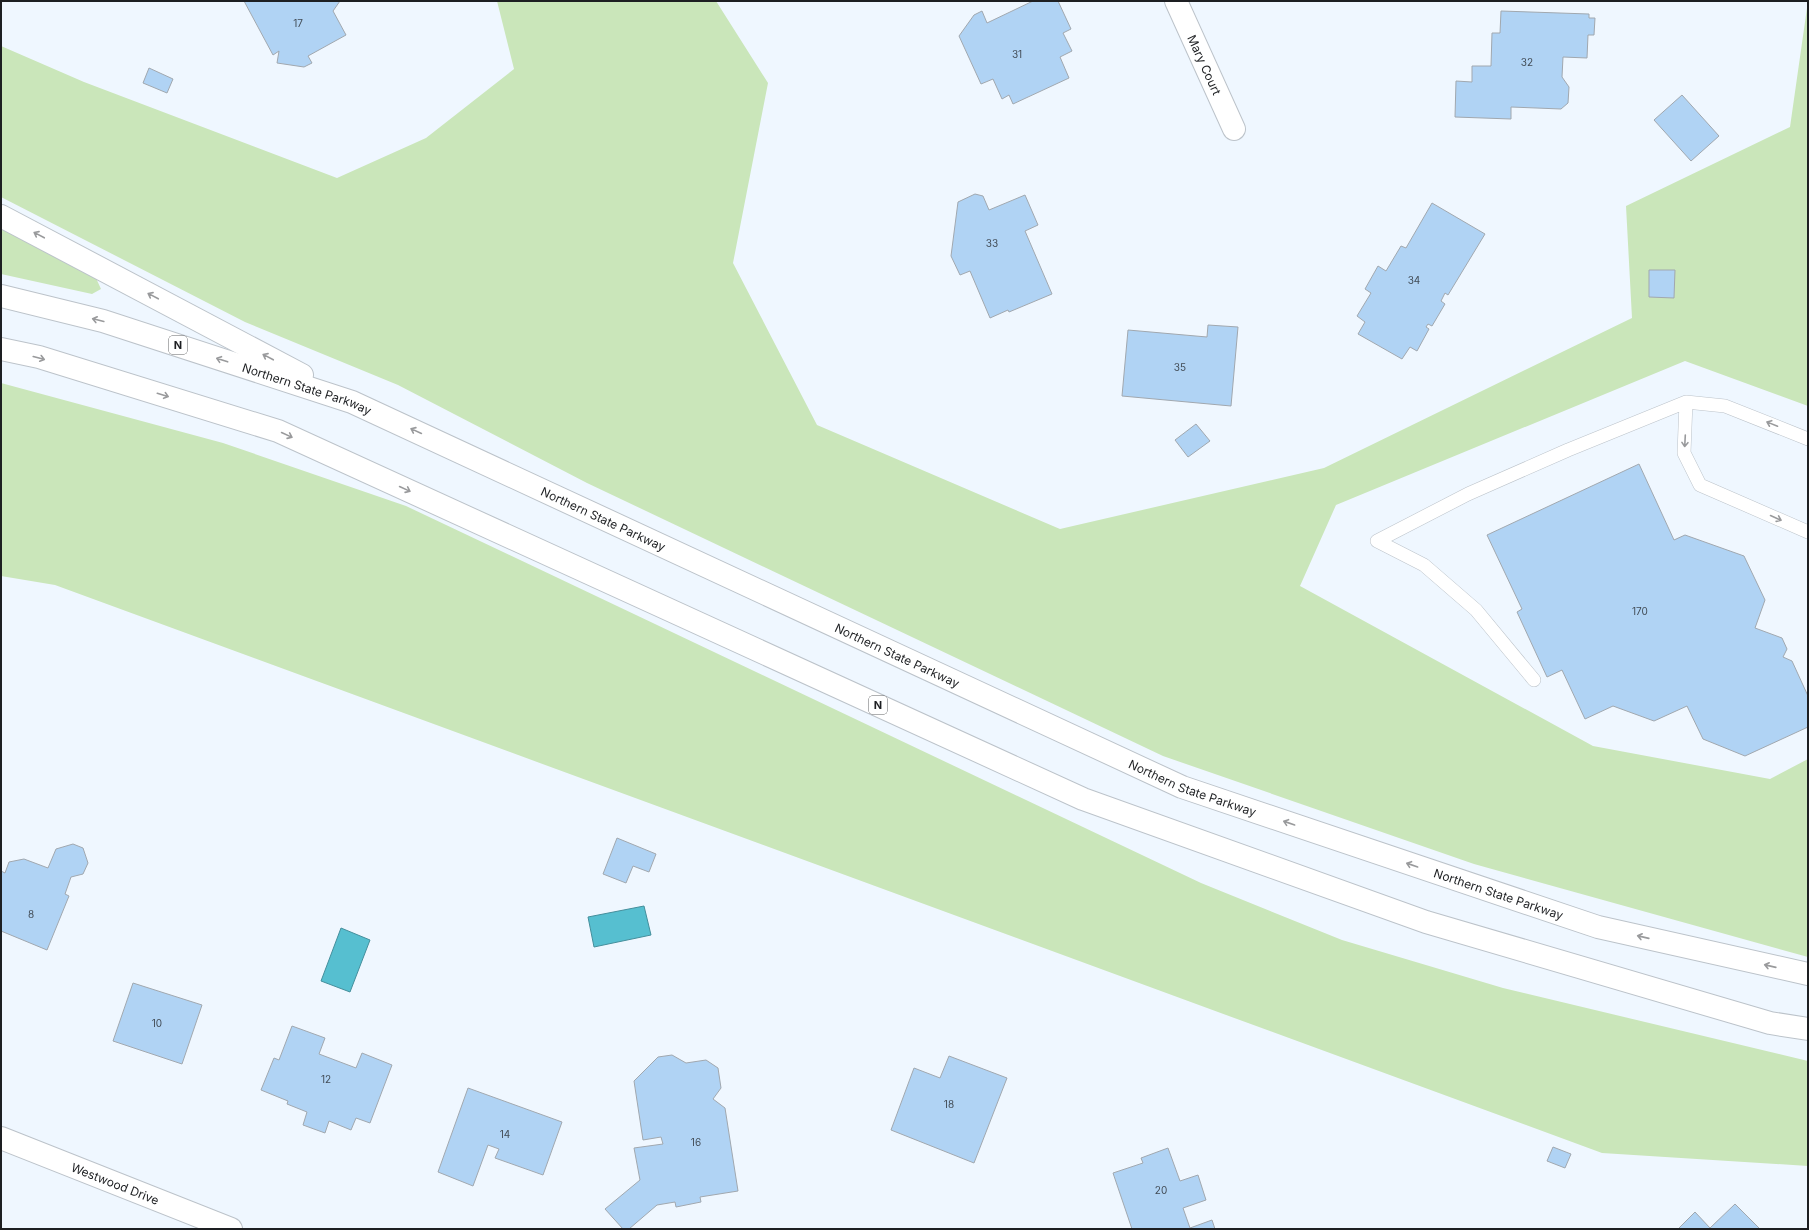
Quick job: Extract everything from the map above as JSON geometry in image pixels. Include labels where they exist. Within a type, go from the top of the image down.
[{"type":"main road","name":"Mary Court","points":[[1176,1],[1234,129]]},
{"type":"main road","points":[[1,216],[352,402]]},
{"type":"main road","name":"Northern State Parkway","points":[[1,296],[103,322],[352,402],[1182,787],[1598,927],[1808,974]]},
{"type":"main road","name":"N","points":[[1,349],[39,357],[278,431],[1083,799],[1426,922],[1770,1023],[1808,1029]]},
{"type":"main road","name":"Westwood Drive","points":[[1,1138],[231,1229]]},
{"type":"lane","points":[[1534,680],[1470,605],[1424,565],[1377,541],[1476,491],[1568,450],[1686,402],[1725,406],[1808,439]]},
{"type":"lane","points":[[1686,402],[1684,453],[1700,485],[1808,532]]},
{"type":"green space","points":[[497,1],[716,1],[768,83],[733,263],[817,425],[1060,529],[1324,468],[1632,318],[1626,206],[1790,127],[1808,1],[1808,406],[1685,361],[1336,505],[1300,586],[1593,746],[1770,779],[1808,759],[1808,957],[1474,864],[1163,756],[587,483],[398,385],[245,322],[1,197],[1,46],[84,82],[337,178],[426,138],[514,69]]},
{"type":"green space","points":[[1,228],[95,276],[101,289],[92,294],[1,274]]},
{"type":"green space","points":[[1,383],[223,443],[406,506],[1201,883],[1342,940],[1503,988],[1808,1061],[1808,1166],[1602,1153],[55,585],[1,576]]},
{"type":"water","points":[[644,906],[651,935],[594,947],[588,917]]},
{"type":"water","points":[[341,928],[370,940],[350,992],[321,981]]},
{"type":"building","points":[[244,1],[340,1],[333,11],[346,35],[308,56],[312,63],[304,67],[277,63],[279,51],[273,55]]},
{"type":"building","points":[[1033,1],[1058,1],[1071,29],[1063,33],[1072,51],[1060,57],[1069,78],[1013,104],[1009,95],[1002,99],[993,79],[981,84],[959,36],[974,15],[982,11],[987,23]]},
{"type":"building","points":[[1501,11],[1589,14],[1589,18],[1595,18],[1594,35],[1588,35],[1587,58],[1563,57],[1562,77],[1569,87],[1568,103],[1561,109],[1511,107],[1511,119],[1455,117],[1456,81],[1472,82],[1472,66],[1491,66],[1492,33],[1500,33]]},
{"type":"building","points":[[149,68],[173,79],[167,93],[143,83]]},
{"type":"building","points":[[1682,95],[1719,136],[1691,161],[1654,120]]},
{"type":"building","points":[[975,194],[983,196],[989,210],[1025,195],[1038,225],[1025,231],[1052,294],[1009,312],[1008,310],[990,318],[970,271],[960,275],[951,256],[958,202]]},
{"type":"building","points":[[1432,203],[1485,234],[1448,295],[1445,293],[1441,301],[1445,304],[1432,326],[1428,324],[1426,327],[1429,329],[1417,351],[1410,347],[1402,359],[1358,334],[1365,322],[1357,316],[1371,293],[1365,289],[1378,266],[1386,271],[1401,246],[1406,248]]},
{"type":"building","points":[[1649,270],[1675,270],[1674,298],[1649,297]]},
{"type":"building","points":[[1208,325],[1238,327],[1231,406],[1122,396],[1128,330],[1207,337]]},
{"type":"building","points":[[1196,424],[1210,441],[1188,457],[1175,440]]},
{"type":"building","points":[[1639,464],[1674,540],[1685,535],[1744,556],[1765,600],[1755,628],[1782,638],[1787,649],[1783,657],[1792,661],[1808,696],[1808,727],[1745,756],[1703,739],[1687,706],[1654,721],[1613,706],[1585,719],[1562,670],[1547,677],[1517,612],[1522,609],[1487,535]]},
{"type":"building","points":[[617,838],[656,854],[649,872],[633,866],[626,883],[603,874]]},
{"type":"building","points":[[73,844],[83,848],[88,863],[83,874],[71,877],[65,894],[69,896],[47,950],[1,931],[1,871],[5,873],[9,862],[24,859],[48,868],[56,849]]},
{"type":"building","points":[[133,983],[202,1005],[182,1064],[113,1041]]},
{"type":"building","points":[[292,1026],[325,1038],[319,1054],[356,1068],[362,1053],[392,1065],[370,1123],[356,1118],[351,1130],[329,1121],[325,1133],[303,1125],[307,1112],[287,1104],[288,1101],[261,1090],[274,1058],[279,1060]]},
{"type":"building","points":[[672,1055],[686,1063],[706,1060],[718,1068],[721,1088],[713,1099],[725,1108],[738,1191],[700,1197],[701,1202],[676,1207],[675,1202],[657,1205],[629,1229],[623,1229],[605,1209],[640,1180],[634,1148],[663,1144],[661,1137],[643,1140],[634,1081],[658,1057]]},
{"type":"building","points":[[949,1056],[1007,1078],[974,1163],[891,1130],[914,1068],[940,1078]]},
{"type":"building","points":[[468,1088],[562,1122],[543,1175],[495,1158],[499,1149],[488,1145],[473,1186],[438,1172]]},
{"type":"building","points":[[1553,1147],[1571,1154],[1565,1168],[1547,1161]]},
{"type":"building","points":[[1168,1148],[1180,1181],[1198,1175],[1206,1200],[1183,1208],[1190,1228],[1212,1220],[1215,1229],[1132,1229],[1113,1173],[1143,1163],[1141,1158]]},
{"type":"building","points":[[1735,1204],[1760,1229],[1678,1229],[1695,1212],[1710,1228]]}]
